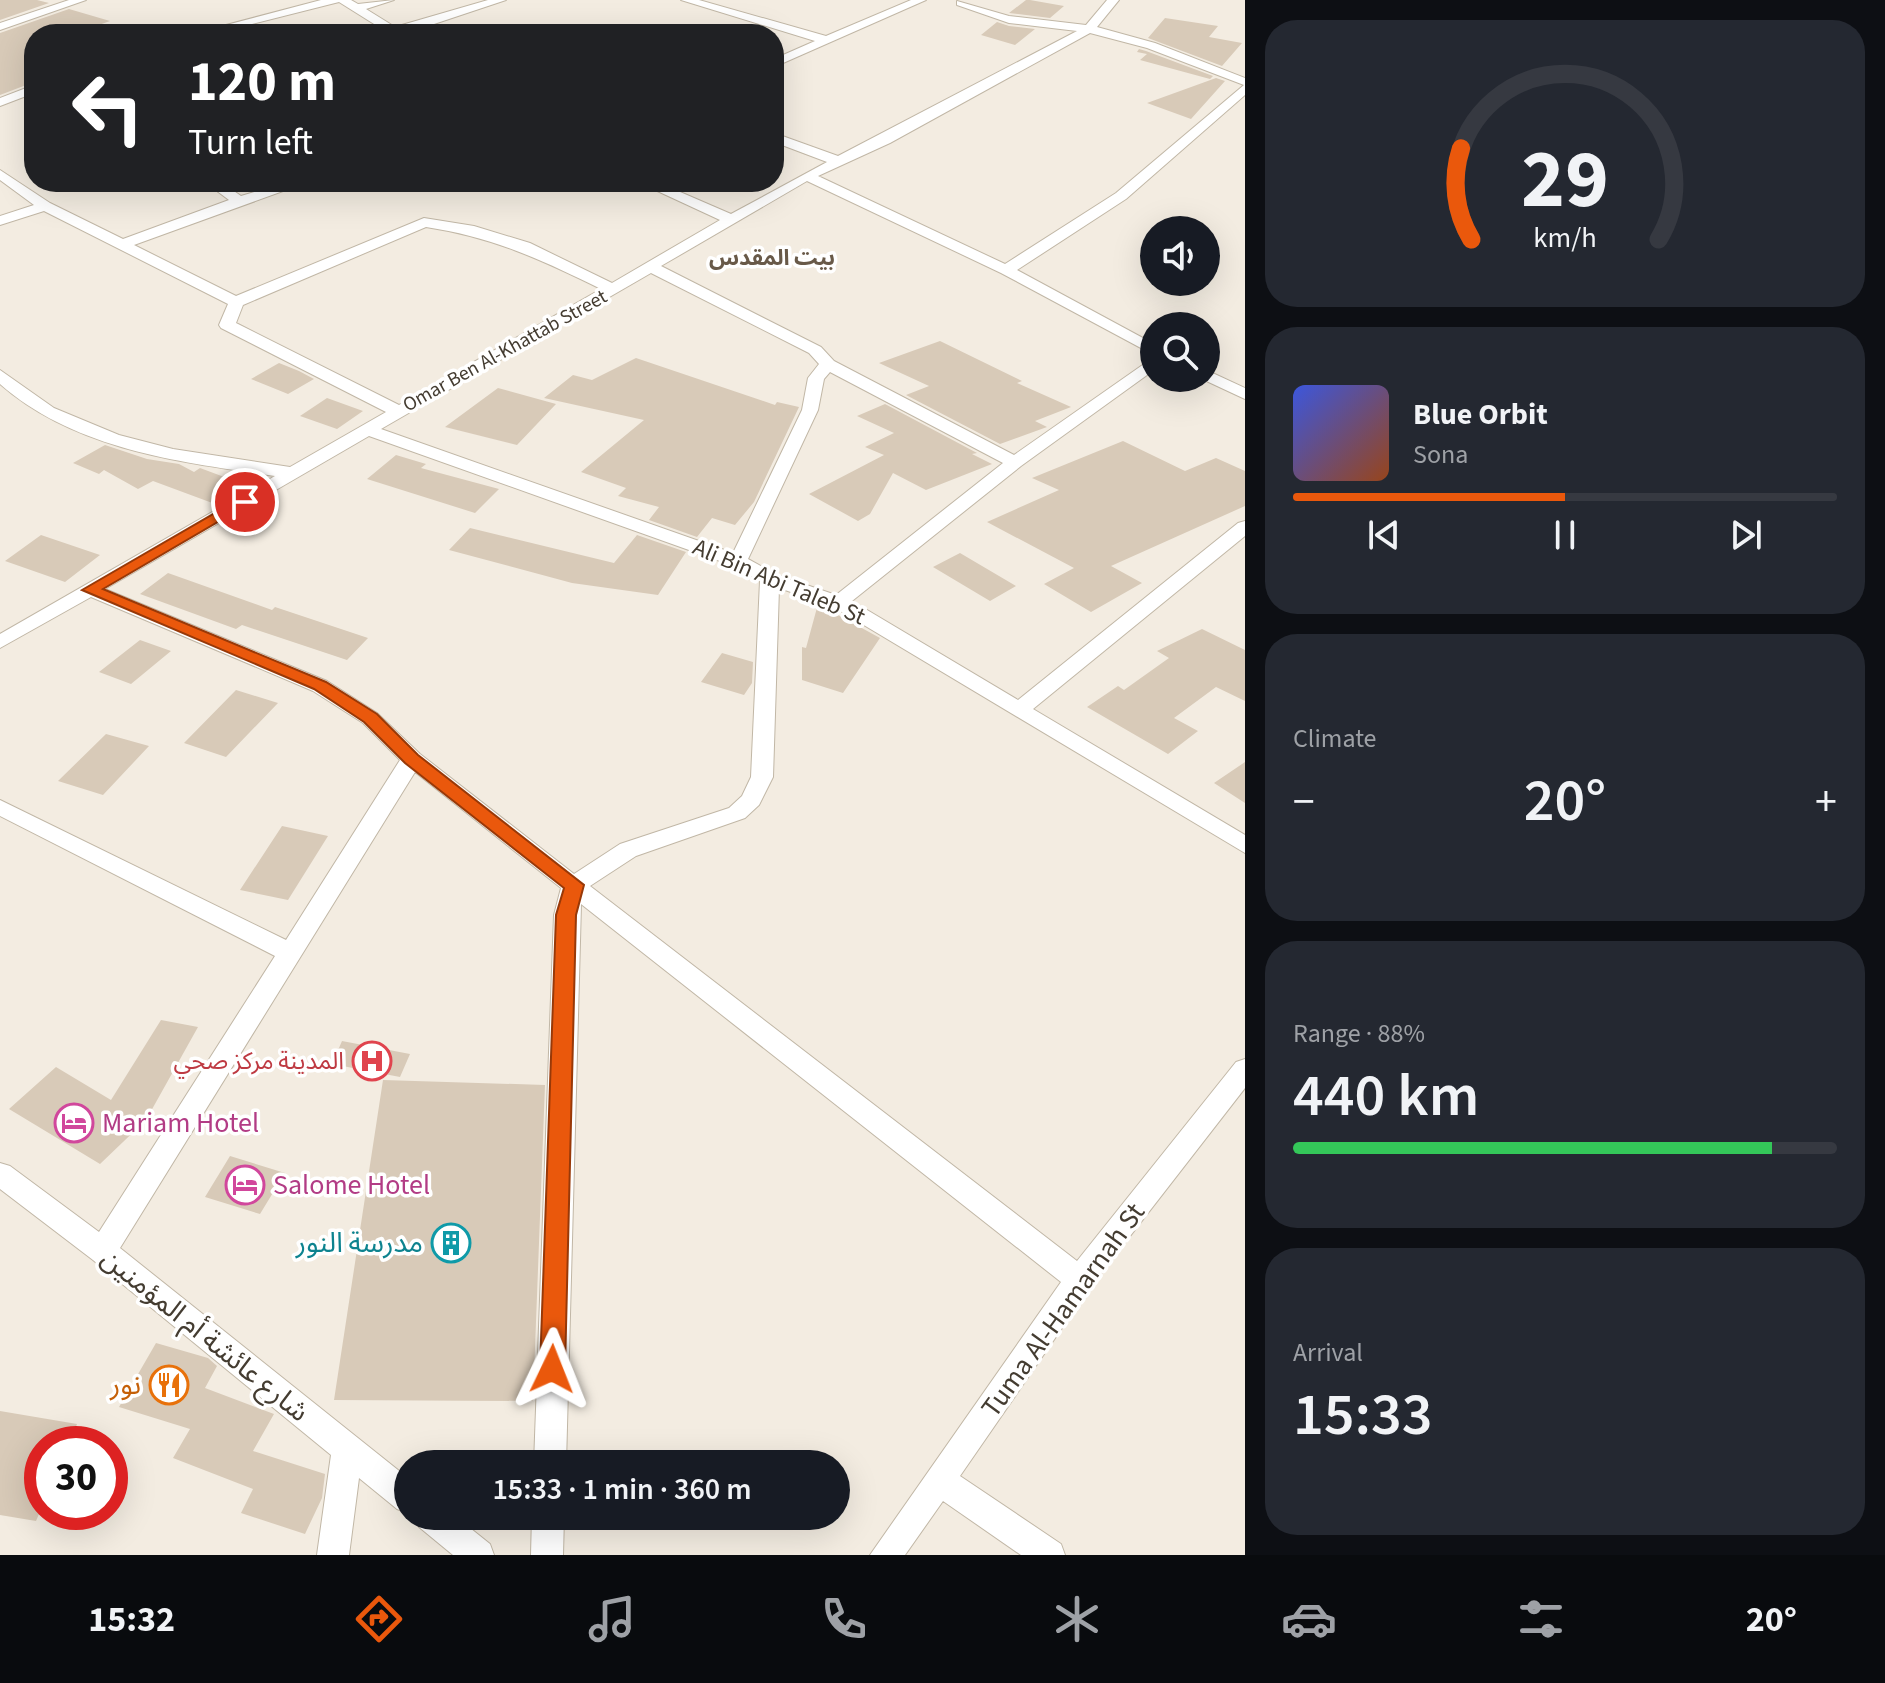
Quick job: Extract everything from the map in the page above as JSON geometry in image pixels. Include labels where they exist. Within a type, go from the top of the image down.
[{"type":"street","points":[[0,27],[80,0]]},
{"type":"street","points":[[238,24],[335,0]]},
{"type":"street","points":[[343,0],[382,24]]},
{"type":"street","points":[[357,8],[388,0]]},
{"type":"street","points":[[424,24],[500,0]]},
{"type":"street","points":[[687,0],[770,24]]},
{"type":"street","points":[[784,58],[920,0]]},
{"type":"street","points":[[954,1],[1038,25],[1058,37]]},
{"type":"street","points":[[954,1],[1043,20],[1133,34]]},
{"type":"street","points":[[1013,67],[1084,25],[1107,4],[1133,34],[1146,42]]},
{"type":"street","points":[[1038,25],[1084,25],[1146,42],[1245,82]]},
{"type":"street","points":[[1013,67],[1058,37],[1084,25]]},
{"type":"street","points":[[784,28],[825,40]]},
{"type":"street","name":"Omar Ben Al-Khattab Street","points":[[784,189],[841,162],[1013,67]]},
{"type":"street","points":[[1006,270],[1121,196],[1245,89]]},
{"type":"street","points":[[0,102],[24,93]]},
{"type":"street","points":[[784,141],[841,162]]},
{"type":"street","points":[[0,174],[24,191]]},
{"type":"street","points":[[807,176],[1006,270],[1140,342]]},
{"type":"street","points":[[25,192],[45,206],[236,302]]},
{"type":"street","points":[[226,192],[239,201]]},
{"type":"street","points":[[124,244],[268,192]]},
{"type":"street","points":[[668,192],[732,220]]},
{"type":"street","name":"Omar Ben Al-Khattab Street","points":[[0,642],[296,473],[365,429],[615,290],[780,192]]},
{"type":"street","points":[[0,221],[45,206]]},
{"type":"street","points":[[398,411],[227,325],[236,302],[424,222],[474,230],[525,246],[615,290]]},
{"type":"street","points":[[653,268],[815,350],[828,364],[1015,462]]},
{"type":"street","points":[[738,561],[810,410],[816,378],[828,364]]},
{"type":"street","points":[[839,602],[1015,462],[1140,372]]},
{"type":"street","points":[[0,375],[53,415],[94,432],[199,458],[296,473]]},
{"type":"street","points":[[1220,382],[1245,394]]},
{"type":"street","points":[[0,405],[22,394]]},
{"type":"street","name":"Ali Bin Abi Taleb St","points":[[365,429],[738,561],[770,579],[839,602],[1021,708],[1245,845]]},
{"type":"street","points":[[1021,708],[1245,527]]},
{"type":"street","points":[[550,1450],[566,915],[574,885],[628,850],[737,813],[751,800],[762,777],[770,579]]},
{"type":"street","points":[[90,590],[320,686],[370,718],[412,759],[1079,1280]]},
{"type":"street","points":[[103,1251],[412,759]]},
{"type":"street","points":[[0,807],[290,953]]},
{"type":"street","name":"Tuma Al-Hamarnah St","points":[[886,1555],[941,1481],[1079,1280],[1245,1069]]},
{"type":"street","name":"شارع عائشة أم المؤمنين","points":[[0,1174],[103,1251],[394,1487]]},
{"type":"street","points":[[333,1555],[347,1449]]},
{"type":"street","points":[[941,1481],[1049,1555]]},
{"type":"street","points":[[447,1530],[478,1555]]},
{"type":"street","points":[[547,1555],[548,1530]]},
{"type":"building","points":[[0,0],[37,0],[49,3],[0,20]]},
{"type":"building","points":[[1026,0],[1064,6],[1050,18],[1009,13]]},
{"type":"building","points":[[69,9],[110,21],[102,24],[26,24]]},
{"type":"building","points":[[1165,18],[1218,26],[1209,37],[1242,43],[1222,66],[1148,38]]},
{"type":"building","points":[[997,22],[1035,29],[1015,45],[981,35]]},
{"type":"building","points":[[24,25],[24,86],[0,95],[0,33]]},
{"type":"building","points":[[1139,49],[1213,76],[1210,79],[1140,60],[1147,54],[1137,52]]},
{"type":"building","points":[[1216,78],[1225,81],[1191,119],[1147,103]]},
{"type":"building","points":[[940,341],[1022,381],[1017,383],[1071,407],[1035,421],[1047,427],[1000,444],[906,395],[929,386],[879,363]]},
{"type":"building","points":[[636,358],[775,405],[777,402],[799,407],[754,502],[735,525],[712,518],[697,537],[649,520],[659,507],[618,496],[626,488],[581,472],[644,420],[544,398],[573,375],[592,380]]},
{"type":"building","points":[[279,363],[314,379],[288,394],[251,379]]},
{"type":"building","points":[[498,388],[556,404],[517,445],[445,427]]},
{"type":"building","points":[[327,398],[363,411],[337,429],[300,416]]},
{"type":"building","points":[[885,404],[992,464],[926,490],[893,473],[870,514],[858,521],[809,494],[884,455],[865,447],[894,433],[857,416]]},
{"type":"building","points":[[1123,441],[1185,471],[1216,458],[1245,471],[1245,506],[1111,566],[1142,583],[1091,612],[1044,584],[1074,568],[987,522],[1059,490],[1032,478]]},
{"type":"building","points":[[105,445],[147,459],[179,464],[194,472],[200,468],[243,484],[215,504],[153,481],[138,489],[104,470],[99,474],[73,463]]},
{"type":"building","points":[[396,455],[426,464],[421,468],[499,489],[475,513],[367,479]]},
{"type":"building","points":[[470,528],[614,563],[637,535],[686,552],[658,595],[572,583],[449,550]]},
{"type":"building","points":[[41,535],[100,555],[65,582],[5,561]]},
{"type":"building","points":[[960,553],[1016,586],[990,601],[933,567]]},
{"type":"building","points":[[168,573],[272,610],[275,607],[368,638],[347,660],[242,625],[236,629],[140,594]]},
{"type":"building","points":[[818,604],[880,638],[843,693],[802,680],[802,647],[806,648]]},
{"type":"building","points":[[1202,629],[1245,650],[1245,701],[1216,687],[1174,718],[1198,731],[1168,754],[1087,707],[1118,686],[1124,690],[1169,658],[1157,651]]},
{"type":"building","points":[[140,640],[171,651],[131,684],[99,672]]},
{"type":"building","points":[[722,653],[753,662],[752,683],[744,695],[701,682]]},
{"type":"building","points":[[236,690],[278,703],[226,757],[184,743]]},
{"type":"building","points":[[106,734],[149,746],[103,795],[58,781]]},
{"type":"building","points":[[1245,762],[1245,803],[1214,783]]},
{"type":"building","points":[[282,826],[328,836],[288,900],[240,890]]},
{"type":"building","points":[[161,1020],[198,1027],[146,1120],[100,1164],[9,1109],[56,1067],[111,1100]]},
{"type":"building","points":[[342,1041],[410,1054],[400,1077],[332,1064]]},
{"type":"building","name":"مدرسة النور","points":[[383,1080],[545,1085],[533,1401],[334,1400]]},
{"type":"building","name":"Salome Hotel","points":[[230,1156],[285,1173],[260,1214],[205,1197]]},
{"type":"building","points":[[156,1343],[208,1358],[217,1366],[205,1388],[274,1414],[253,1451],[325,1474],[322,1498],[305,1534],[241,1513],[253,1489],[173,1458],[190,1429],[119,1407]]},
{"type":"building","points":[[0,1411],[77,1424],[24,1426],[24,1519],[0,1515]]},
{"type":"place","name":"المدينة مركز صحي","points":[[372,1061]]},
{"type":"place","name":"Mariam Hotel","points":[[74,1123]]},
{"type":"place","name":"Salome Hotel","points":[[245,1185]]},
{"type":"place","name":"مدرسة النور","points":[[451,1243]]},
{"type":"place","name":"نور","points":[[169,1385]]},
{"type":"district","name":"بيت المقدس","points":[[772,258]]},
{"type":"route","points":[[245,502],[90,590],[320,686],[370,718],[412,759],[574,885],[566,915],[552,1369]]}]
